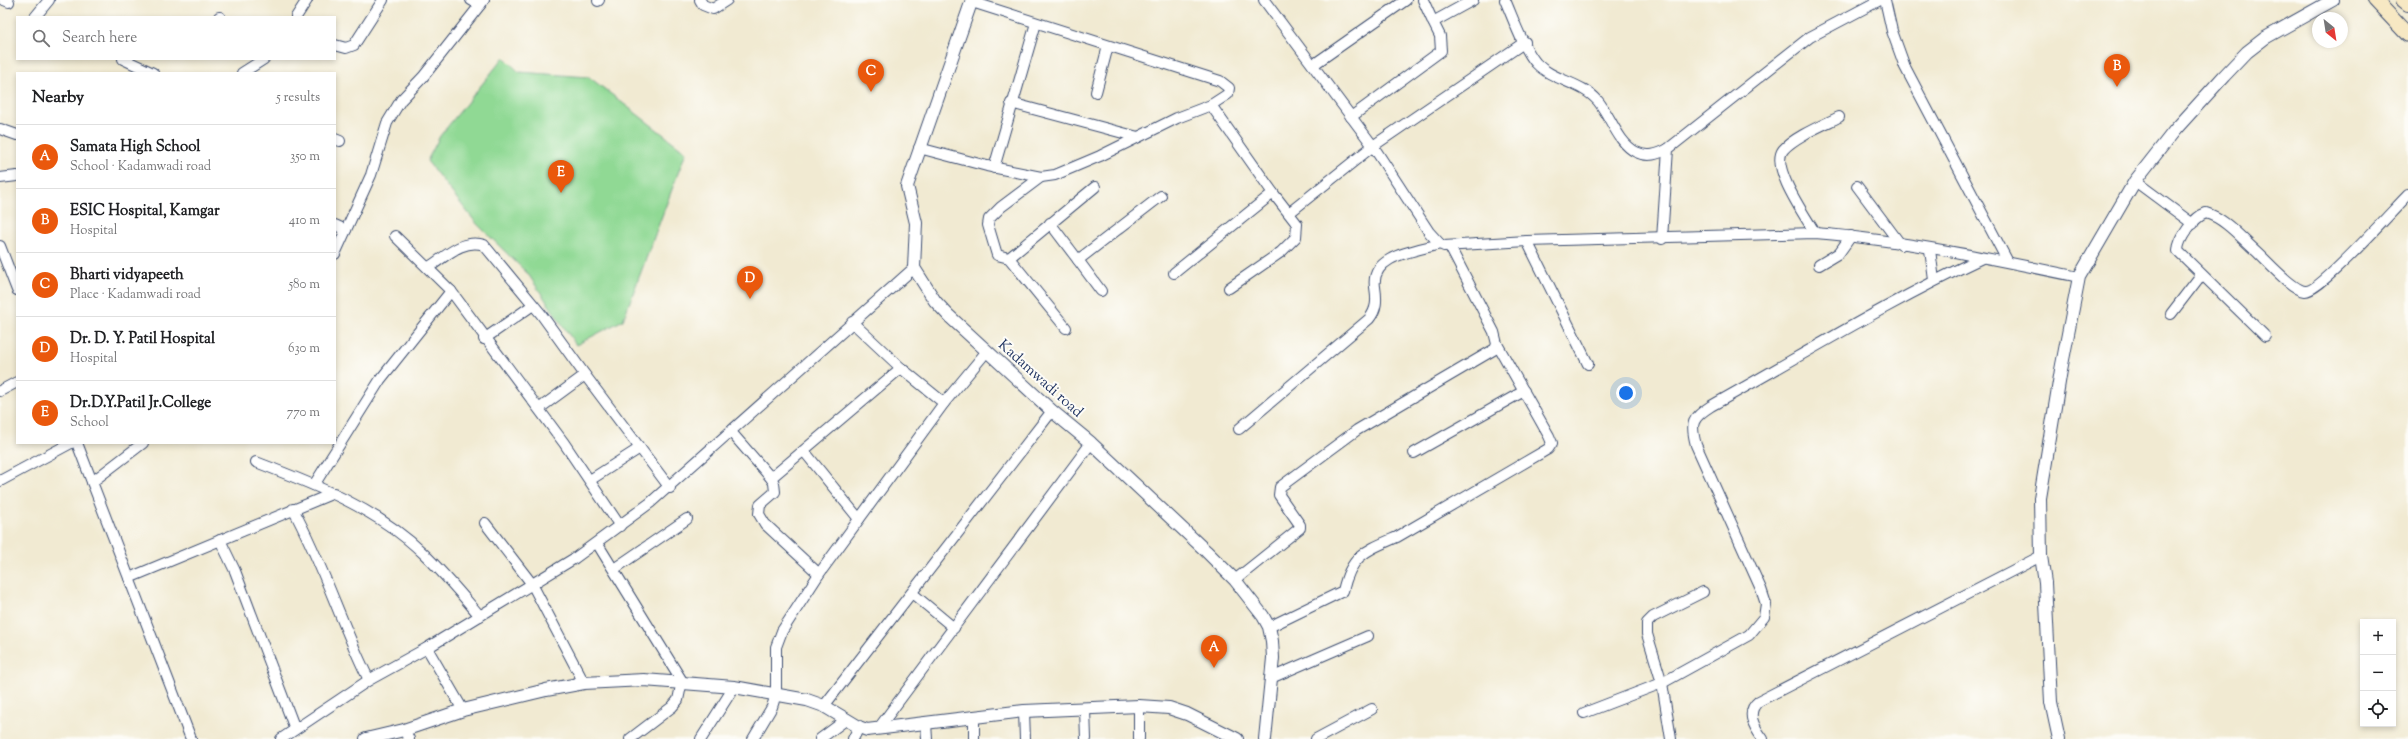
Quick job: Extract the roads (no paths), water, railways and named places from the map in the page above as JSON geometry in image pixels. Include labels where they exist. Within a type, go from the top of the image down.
[{"type":"main road","points":[[2375,0],[2408,35]]},
{"type":"main road","points":[[2403,0],[2408,4]]},
{"type":"street","points":[[36,16],[49,0]]},
{"type":"street","points":[[297,16],[307,0]]},
{"type":"street","points":[[336,45],[346,48],[354,45],[383,0]]},
{"type":"street","points":[[700,0],[703,5],[713,9],[727,0]]},
{"type":"street","points":[[1264,0],[1373,146],[1429,232],[1445,245],[1494,332],[1497,344],[1550,436],[1552,444],[1548,449],[1397,537],[1372,548],[1354,560],[1346,576],[1343,591],[1269,626]]},
{"type":"street","points":[[1313,65],[1406,0]]},
{"type":"street","points":[[1351,117],[1441,51],[1440,36],[1423,0]]},
{"type":"street","points":[[1433,22],[1474,0]]},
{"type":"street","points":[[1505,0],[1536,63],[1549,72],[1585,90],[1598,101],[1628,146],[1645,155],[1656,155],[1668,149],[1810,37],[1880,0]]},
{"type":"street","points":[[1885,0],[1892,32],[1905,67],[2008,262]]},
{"type":"street","points":[[2059,739],[2051,702],[2045,583],[2041,556],[2040,498],[2061,370],[2079,277],[2135,181],[2175,130],[2247,52],[2282,27],[2333,0]]},
{"type":"street","points":[[281,739],[369,680],[427,648],[480,616],[597,543],[620,526],[670,488],[852,322],[914,268],[916,223],[908,186],[919,148],[942,91],[972,1],[1226,84],[1229,88],[1228,94],[1211,105],[1066,171],[1041,177],[1001,207],[989,220],[988,225],[997,255],[1009,258],[1066,328]]},
{"type":"street","points":[[336,252],[371,175],[388,123],[401,100],[423,77],[478,2]]},
{"type":"street","points":[[994,168],[1036,23]]},
{"type":"street","points":[[1289,213],[1373,146],[1525,42]]},
{"type":"street","points":[[1096,92],[1108,46]]},
{"type":"street","points":[[125,60],[151,72]]},
{"type":"street","points":[[244,72],[262,60]]},
{"type":"street","points":[[1012,103],[1138,137]]},
{"type":"street","points":[[1211,105],[1273,193],[1297,224],[1296,237],[1281,252],[1230,288]]},
{"type":"street","points":[[1815,233],[1783,175],[1780,158],[1783,150],[1791,144],[1839,117]]},
{"type":"street","points":[[0,129],[16,135]]},
{"type":"street","points":[[919,148],[994,168],[1041,177]]},
{"type":"street","points":[[1662,239],[1668,149]]},
{"type":"street","points":[[0,178],[16,176]]},
{"type":"street","points":[[2135,181],[2193,224]]},
{"type":"street","points":[[1857,186],[1901,245]]},
{"type":"street","points":[[1009,258],[1095,187]]},
{"type":"street","points":[[1174,273],[1273,193]]},
{"type":"street","points":[[2265,336],[2178,251],[2181,240],[2200,215],[2206,213],[2223,221],[2292,284],[2304,292],[2311,291],[2333,273],[2408,195]]},
{"type":"street","points":[[1078,260],[1161,196]]},
{"type":"street","points":[[1050,223],[1101,291]]},
{"type":"street","points":[[336,225],[346,230]]},
{"type":"street","points":[[1239,429],[1369,319],[1375,312],[1376,305],[1374,281],[1375,273],[1380,266],[1387,260],[1445,245],[1527,241],[1662,239],[1815,233],[1851,236],[2008,262],[2079,277]]},
{"type":"street","points":[[395,236],[429,267],[450,291],[484,339],[540,408],[620,526]]},
{"type":"street","points":[[1819,264],[1839,253],[1851,236]]},
{"type":"street","points":[[1527,241],[1588,364]]},
{"type":"street","points":[[429,267],[467,243],[476,243],[484,246],[492,253],[533,304],[670,488]]},
{"type":"street","points":[[0,246],[16,287]]},
{"type":"street","points":[[1930,250],[1934,280]]},
{"type":"street","points":[[1584,713],[1662,684],[1749,635],[1764,617],[1766,604],[1761,589],[1696,445],[1692,425],[1695,418],[1811,348],[1934,280],[1982,258]]},
{"type":"street","name":"Kadamwadi road","points":[[914,268],[934,301],[1052,411],[1091,443],[1234,580],[1269,626],[1272,642],[1271,678],[1265,739]]},
{"type":"street","points":[[2171,314],[2201,275]]},
{"type":"street","points":[[314,485],[380,380],[450,291]]},
{"type":"street","points":[[484,339],[533,304]]},
{"type":"street","points":[[852,322],[900,368],[944,403]]},
{"type":"street","points":[[1234,580],[1300,528],[1278,495],[1280,487],[1357,430],[1490,352],[1497,344]]},
{"type":"street","points":[[753,739],[770,712],[776,694],[776,647],[782,631],[819,574],[859,519],[944,403],[987,350]]},
{"type":"street","points":[[771,478],[900,368]]},
{"type":"street","points":[[540,408],[585,375]]},
{"type":"street","points":[[0,391],[16,383]]},
{"type":"street","points":[[1414,453],[1524,391]]},
{"type":"street","points":[[824,706],[1052,411]]},
{"type":"street","points":[[731,432],[774,483],[775,492],[760,505],[759,514],[766,524],[819,574]]},
{"type":"street","points":[[868,731],[954,628],[1091,443]]},
{"type":"street","points":[[0,481],[69,444]]},
{"type":"street","points":[[77,444],[191,739]]},
{"type":"street","points":[[92,482],[142,444]]},
{"type":"street","points":[[590,480],[640,448]]},
{"type":"street","points":[[804,451],[859,519]]},
{"type":"street","points":[[256,462],[334,493],[388,526],[424,554],[480,616]]},
{"type":"street","points":[[129,578],[334,493]]},
{"type":"street","points":[[293,509],[310,540],[350,642],[369,680]]},
{"type":"street","points":[[614,569],[687,519]]},
{"type":"street","points":[[485,523],[532,584],[565,644],[584,683]]},
{"type":"street","points":[[220,540],[234,571],[295,729]]},
{"type":"street","points":[[597,543],[682,681],[678,700],[672,707],[630,739]]},
{"type":"street","points":[[1763,739],[1757,731],[1751,712],[1753,706],[1759,702],[2041,556]]},
{"type":"street","points":[[1671,739],[1662,684],[1647,634],[1646,623],[1652,617],[1703,592]]},
{"type":"street","points":[[912,593],[954,628]]},
{"type":"street","points":[[1271,678],[1368,636]]},
{"type":"street","points":[[427,648],[463,710]]},
{"type":"street","points":[[366,739],[407,735],[463,710],[584,683],[644,680],[682,681],[734,687],[807,700],[824,706],[868,731]]},
{"type":"street","points":[[701,739],[734,687]]},
{"type":"street","points":[[853,739],[868,731],[974,716],[1024,711],[1139,706],[1169,708],[1187,714],[1237,739]]},
{"type":"street","points":[[1139,706],[1139,739]]},
{"type":"street","points":[[1086,709],[1086,739]]},
{"type":"street","points":[[1316,739],[1372,709]]},
{"type":"street","points":[[1024,711],[1025,739]]},
{"type":"street","points":[[974,716],[974,739]]},
{"type":"street","points":[[820,739],[846,719]]},
{"type":"street","points":[[926,723],[927,739]]},
{"type":"place","name":"ESIC Hospital, Kamgar","points":[[2117,87]]},
{"type":"place","name":"Bharti vidyapeeth","points":[[871,92]]},
{"type":"place","name":"Dr.D.Y.Patil Jr.College","points":[[561,193]]},
{"type":"place","name":"Dr. D. Y. Patil Hospital","points":[[750,299]]},
{"type":"place","name":"Samata High School","points":[[1214,668]]}]
